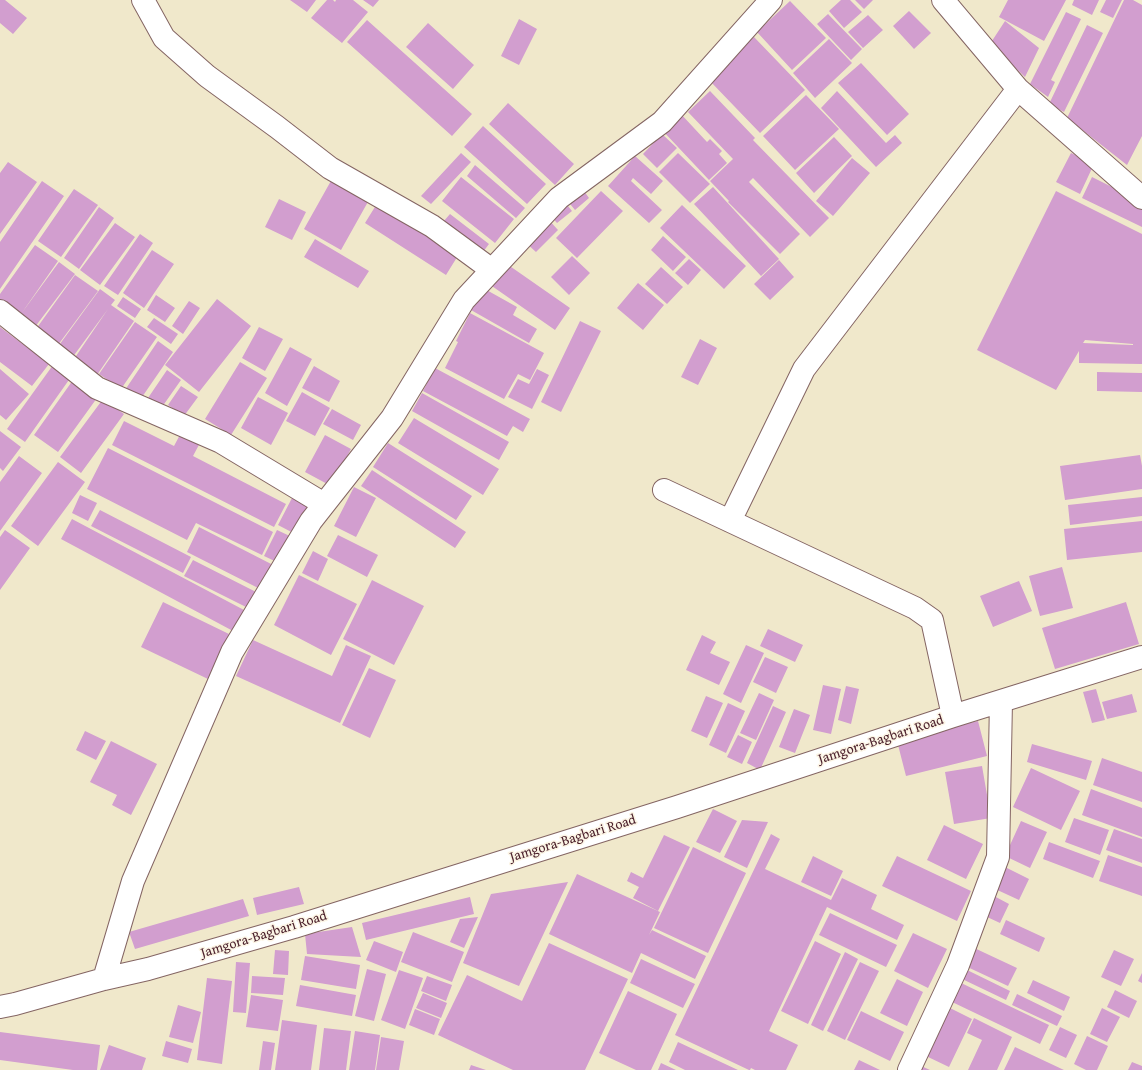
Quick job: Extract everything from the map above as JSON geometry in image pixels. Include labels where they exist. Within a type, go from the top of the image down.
[{"type":"street","points":[[143,0],[164,38],[207,76],[330,168],[432,226],[492,270]]},
{"type":"street","points":[[104,979],[133,881],[232,652],[311,521],[392,418],[464,300],[558,198],[662,122],[771,0]]},
{"type":"street","points":[[943,0],[1018,90],[1142,198]]},
{"type":"street","points":[[730,521],[804,369],[1018,90]]},
{"type":"street","points":[[0,312],[97,388],[221,442],[324,504]]},
{"type":"street","points":[[664,490],[915,608],[932,620],[953,716]]},
{"type":"street","name":"Jamgora-Bagbari Road","points":[[0,1007],[104,979],[148,969],[294,927],[677,807],[953,716],[1142,657]]},
{"type":"street","points":[[909,1070],[958,965],[998,857],[1001,701]]},
{"type":"building","points":[[0,0],[5,0],[27,18],[13,34],[0,23]]},
{"type":"building","points":[[290,0],[316,0],[307,12]]},
{"type":"building","points":[[327,0],[333,0],[335,2],[336,0],[353,0],[368,12],[342,43],[311,18]]},
{"type":"building","points":[[363,0],[379,0],[373,7]]},
{"type":"building","points":[[841,0],[850,0],[862,12],[844,28],[829,11]]},
{"type":"building","points":[[855,0],[873,0],[864,9]]},
{"type":"building","points":[[1008,0],[1066,0],[1044,41],[999,17]]},
{"type":"building","points":[[1074,0],[1099,0],[1092,15],[1072,5]]},
{"type":"building","points":[[1106,0],[1122,0],[1113,18],[1100,12]]},
{"type":"building","points":[[1124,0],[1133,0],[1142,5],[1142,136],[1127,165],[1067,118]]},
{"type":"building","points":[[790,1],[826,38],[792,70],[757,32]]},
{"type":"building","points":[[909,11],[931,33],[914,49],[893,26]]},
{"type":"building","points":[[1066,12],[1081,19],[1051,80],[1055,82],[1048,97],[1030,84]]},
{"type":"building","points":[[828,14],[862,49],[851,60],[817,24]]},
{"type":"building","points":[[868,15],[883,30],[863,48],[848,32]]},
{"type":"building","points":[[519,19],[537,29],[519,65],[501,56]]},
{"type":"building","points":[[367,20],[472,114],[452,136],[347,42]]},
{"type":"building","points":[[1005,21],[1039,48],[1025,77],[990,44]]},
{"type":"building","points":[[428,23],[474,65],[453,89],[406,47]]},
{"type":"building","points":[[1087,25],[1103,33],[1064,112],[1049,104]]},
{"type":"building","points":[[754,37],[805,90],[760,133],[709,80]]},
{"type":"building","points":[[829,39],[852,63],[815,98],[793,73]]},
{"type":"building","points":[[861,63],[909,114],[887,135],[838,83]]},
{"type":"building","points":[[710,91],[755,138],[753,140],[829,218],[810,237],[753,178],[749,182],[800,234],[780,254],[728,202],[729,201],[710,181],[733,159],[688,112]]},
{"type":"building","points":[[837,91],[886,143],[895,135],[902,143],[876,167],[821,108]]},
{"type":"building","points":[[806,95],[839,129],[795,170],[763,136]]},
{"type":"building","points":[[508,103],[574,164],[555,185],[489,124]]},
{"type":"building","points":[[680,113],[707,142],[710,139],[722,151],[719,154],[727,163],[709,180],[662,130]]},
{"type":"building","points":[[483,126],[546,184],[527,204],[464,147]]},
{"type":"building","points":[[662,134],[677,148],[657,168],[643,154]]},
{"type":"building","points":[[834,137],[852,156],[814,193],[796,173]]},
{"type":"building","points":[[461,153],[471,162],[431,204],[421,196]]},
{"type":"building","points":[[678,153],[710,184],[690,203],[659,172]]},
{"type":"building","points":[[1071,153],[1094,164],[1080,194],[1056,182]]},
{"type":"building","points":[[635,156],[663,181],[651,194],[633,178],[631,181],[662,210],[649,223],[608,186]]},
{"type":"building","points":[[852,158],[870,173],[833,216],[816,201]]},
{"type":"building","points":[[8,162],[37,182],[0,234],[0,173]]},
{"type":"building","points":[[475,165],[525,208],[516,218],[467,176]]},
{"type":"building","points":[[461,177],[514,219],[495,243],[442,201]]},
{"type":"building","points":[[1092,177],[1142,202],[1142,227],[1082,198]]},
{"type":"building","points":[[332,179],[369,200],[341,250],[304,229]]},
{"type":"building","points":[[42,181],[64,196],[0,289],[0,242]]},
{"type":"building","points":[[581,187],[589,198],[575,210],[566,199]]},
{"type":"building","points":[[713,187],[779,259],[761,276],[694,204]]},
{"type":"building","points":[[74,189],[98,205],[61,257],[38,241]]},
{"type":"building","points":[[601,191],[623,211],[577,258],[556,238]]},
{"type":"building","points":[[1056,191],[1142,234],[1142,364],[1079,363],[1079,351],[1056,390],[977,350]],"holes":[[[1085,340],[1133,345],[1083,343]]]},
{"type":"building","points":[[279,199],[306,212],[292,240],[265,227]]},
{"type":"building","points":[[563,200],[572,211],[557,223],[548,213]]},
{"type":"building","points":[[378,202],[459,254],[446,275],[365,223]]},
{"type":"building","points":[[682,205],[746,266],[724,289],[660,228]]},
{"type":"building","points":[[99,207],[114,218],[79,269],[64,258]]},
{"type":"building","points":[[450,214],[489,244],[483,252],[443,222]]},
{"type":"building","points":[[548,219],[558,230],[536,252],[525,242]]},
{"type":"building","points":[[115,223],[135,237],[100,285],[80,270]]},
{"type":"building","points":[[140,234],[153,243],[118,295],[104,286]]},
{"type":"building","points":[[663,236],[686,257],[673,271],[651,250]]},
{"type":"building","points":[[315,239],[369,271],[358,288],[304,257]]},
{"type":"building","points":[[35,245],[58,261],[21,314],[59,262],[75,274],[35,327],[0,302],[0,294]]},
{"type":"building","points":[[152,250],[174,264],[144,308],[123,293]]},
{"type":"building","points":[[572,256],[590,273],[569,295],[551,277]]},
{"type":"building","points":[[689,259],[701,270],[688,285],[675,273]]},
{"type":"building","points":[[779,260],[794,277],[770,300],[754,284]]},
{"type":"building","points":[[504,262],[570,308],[555,330],[489,284]]},
{"type":"building","points":[[661,267],[683,287],[667,304],[645,284]]},
{"type":"building","points":[[75,275],[98,291],[58,345],[36,329]]},
{"type":"building","points":[[638,283],[664,305],[643,330],[617,308]]},
{"type":"building","points":[[483,288],[517,307],[513,315],[537,329],[529,343],[471,310]]},
{"type":"building","points":[[100,289],[115,300],[111,305],[134,321],[97,375],[74,359],[108,309],[72,358],[57,348]]},
{"type":"building","points":[[156,295],[175,308],[165,322],[147,310]]},
{"type":"building","points":[[123,297],[141,309],[135,318],[117,306]]},
{"type":"building","points":[[217,299],[251,326],[199,392],[165,365]]},
{"type":"building","points":[[189,301],[200,308],[183,334],[172,326]]},
{"type":"building","points":[[470,313],[544,353],[530,380],[518,374],[504,399],[445,368]]},
{"type":"building","points":[[154,318],[178,334],[171,344],[147,327]]},
{"type":"building","points":[[580,321],[601,331],[561,412],[541,402]]},
{"type":"building","points":[[135,322],[157,337],[121,389],[99,374]]},
{"type":"building","points":[[0,327],[49,364],[32,386],[0,362]]},
{"type":"building","points":[[259,327],[283,339],[265,371],[242,358]]},
{"type":"building","points":[[700,339],[717,348],[698,385],[681,377]]},
{"type":"building","points":[[158,341],[173,352],[140,400],[125,390]]},
{"type":"building","points":[[290,347],[312,359],[287,406],[265,393]]},
{"type":"building","points":[[240,362],[267,378],[231,435],[205,419]]},
{"type":"building","points":[[53,365],[71,377],[25,442],[7,429]]},
{"type":"building","points":[[314,366],[340,381],[329,402],[302,388]]},
{"type":"building","points":[[435,368],[530,419],[523,432],[513,426],[507,436],[423,391]]},
{"type":"building","points":[[0,369],[29,394],[6,420],[0,415]]},
{"type":"building","points":[[537,369],[549,375],[532,409],[508,397],[518,379],[529,384]]},
{"type":"building","points":[[167,370],[181,380],[162,407],[148,398]]},
{"type":"building","points":[[1097,372],[1142,373],[1142,392],[1097,391]]},
{"type":"building","points":[[73,380],[97,398],[58,452],[34,435]]},
{"type":"building","points":[[181,386],[198,397],[184,416],[168,405]]},
{"type":"building","points":[[302,392],[330,408],[315,436],[286,421]]},
{"type":"building","points":[[422,393],[509,442],[499,460],[412,411]]},
{"type":"building","points":[[258,397],[288,413],[271,445],[241,428]]},
{"type":"building","points":[[103,399],[124,414],[81,473],[60,457]]},
{"type":"building","points":[[332,409],[361,425],[353,440],[323,424]]},
{"type":"building","points":[[414,418],[499,469],[483,495],[398,443]]},
{"type":"building","points":[[124,421],[174,446],[182,431],[201,441],[193,456],[286,504],[274,527],[112,445]]},
{"type":"building","points":[[0,431],[21,447],[3,471],[0,468]]},
{"type":"building","points":[[325,435],[351,449],[331,486],[305,472]]},
{"type":"building","points":[[388,443],[472,496],[456,520],[373,467]]},
{"type":"building","points":[[108,448],[273,532],[262,555],[196,523],[187,540],[87,489]]},
{"type":"building","points":[[1140,455],[1142,466],[1142,489],[1065,500],[1060,466]]},
{"type":"building","points":[[19,456],[42,473],[0,531],[0,482]]},
{"type":"building","points":[[58,462],[85,482],[38,546],[11,526]]},
{"type":"building","points":[[372,470],[466,532],[455,548],[361,486]]},
{"type":"building","points":[[354,487],[376,498],[356,537],[334,526]]},
{"type":"building","points":[[80,495],[97,503],[88,521],[72,513]]},
{"type":"building","points":[[1142,497],[1142,516],[1070,525],[1068,505]]},
{"type":"building","points":[[292,498],[313,509],[299,536],[278,525]]},
{"type":"building","points":[[100,510],[191,557],[183,573],[91,526]]},
{"type":"building","points":[[72,519],[244,610],[233,631],[61,539]]},
{"type":"building","points":[[1142,521],[1142,552],[1067,560],[1064,529]]},
{"type":"building","points":[[199,527],[277,567],[264,591],[187,552]]},
{"type":"building","points":[[5,530],[30,548],[0,590],[0,537]]},
{"type":"building","points":[[277,530],[294,538],[281,564],[264,556]]},
{"type":"building","points":[[338,535],[378,555],[367,577],[327,556]]},
{"type":"building","points":[[313,551],[328,559],[318,581],[302,573]]},
{"type":"building","points":[[193,560],[260,594],[252,610],[184,576]]},
{"type":"building","points":[[1062,567],[1073,608],[1040,616],[1029,576]]},
{"type":"building","points":[[299,575],[357,604],[331,655],[274,625]]},
{"type":"building","points":[[372,580],[424,606],[394,665],[343,639]]},
{"type":"building","points":[[1019,581],[1032,611],[993,627],[980,596]]},
{"type":"building","points":[[163,602],[229,634],[208,679],[141,647]]},
{"type":"building","points":[[1126,602],[1139,644],[1055,669],[1042,628]]},
{"type":"building","points":[[768,629],[803,645],[795,662],[760,646]]},
{"type":"building","points":[[702,635],[716,642],[710,653],[730,662],[719,685],[686,670]]},
{"type":"building","points":[[253,640],[332,676],[346,645],[371,656],[340,723],[236,676]]},
{"type":"building","points":[[746,645],[764,653],[741,703],[723,694]]},
{"type":"building","points":[[765,657],[788,667],[776,693],[753,682]]},
{"type":"building","points":[[369,668],[396,680],[370,738],[342,725]]},
{"type":"building","points":[[823,685],[841,689],[831,734],[813,730]]},
{"type":"building","points":[[846,686],[859,689],[851,724],[838,720]]},
{"type":"building","points":[[1096,689],[1105,720],[1092,723],[1083,692]]},
{"type":"building","points":[[759,693],[774,700],[756,740],[740,733]]},
{"type":"building","points":[[1132,694],[1137,712],[1107,719],[1102,702]]},
{"type":"building","points":[[706,696],[723,703],[707,738],[691,731]]},
{"type":"building","points":[[728,703],[745,711],[726,753],[709,745]]},
{"type":"building","points":[[773,706],[786,712],[760,770],[747,763]]},
{"type":"building","points":[[794,709],[810,715],[795,753],[779,747]]},
{"type":"building","points":[[978,721],[987,756],[906,776],[897,741]]},
{"type":"building","points":[[85,731],[106,741],[96,760],[76,750]]},
{"type":"building","points":[[738,735],[752,742],[742,764],[727,757]]},
{"type":"building","points":[[111,741],[157,764],[131,815],[112,805],[117,795],[90,782]]},
{"type":"building","points":[[1032,744],[1092,761],[1086,780],[1027,762]]},
{"type":"building","points":[[1102,758],[1142,772],[1142,802],[1093,785]]},
{"type":"building","points":[[982,766],[991,818],[954,824],[945,772]]},
{"type":"building","points":[[1031,768],[1080,791],[1061,830],[1013,807]]},
{"type":"building","points":[[1091,789],[1142,808],[1142,837],[1082,815]]},
{"type":"building","points":[[713,809],[737,821],[720,853],[696,842]]},
{"type":"building","points":[[1074,818],[1109,830],[1100,855],[1065,842]]},
{"type":"building","points":[[742,820],[768,822],[747,868],[724,857]]},
{"type":"building","points":[[1021,821],[1047,832],[1030,868],[1005,856]]},
{"type":"building","points":[[944,825],[983,844],[966,879],[927,860]]},
{"type":"building","points":[[1114,829],[1142,839],[1142,863],[1106,850]]},
{"type":"building","points":[[771,834],[780,839],[765,869],[831,900],[842,878],[877,895],[871,909],[904,925],[897,940],[827,907],[769,1031],[798,1045],[786,1070],[755,1070],[751,1068],[749,1070],[675,1035]]},
{"type":"building","points":[[664,835],[690,847],[658,911],[633,898],[639,887],[627,881],[631,872],[643,878]]},
{"type":"building","points":[[1049,842],[1100,861],[1093,878],[1043,859]]},
{"type":"building","points":[[693,847],[746,873],[708,953],[654,928]]},
{"type":"building","points":[[1108,855],[1142,867],[1142,896],[1099,881]]},
{"type":"building","points":[[813,856],[843,871],[831,896],[801,882]]},
{"type":"building","points":[[897,856],[971,891],[957,921],[882,886]]},
{"type":"building","points":[[1003,866],[1029,879],[1019,900],[993,888]]},
{"type":"building","points":[[577,874],[660,912],[649,935],[652,930],[706,956],[695,979],[641,953],[632,973],[549,934]]},
{"type":"building","points":[[568,882],[519,986],[463,963],[491,894]]},
{"type":"building","points":[[299,887],[304,904],[257,915],[253,898]]},
{"type":"building","points":[[994,896],[1009,904],[1000,923],[985,916]]},
{"type":"building","points":[[470,897],[474,914],[366,940],[362,923]]},
{"type":"building","points":[[243,899],[249,916],[135,949],[129,932]]},
{"type":"building","points":[[830,913],[897,945],[886,967],[819,935]]},
{"type":"building","points":[[478,917],[464,948],[450,942],[460,919]]},
{"type":"building","points":[[1006,920],[1045,938],[1039,952],[1000,934]]},
{"type":"building","points":[[352,927],[361,957],[307,954],[305,934]]},
{"type":"building","points":[[413,932],[464,952],[452,982],[401,962]]},
{"type":"building","points":[[913,933],[947,949],[928,988],[894,971]]},
{"type":"building","points":[[374,941],[403,952],[396,972],[366,960]]},
{"type":"building","points":[[815,941],[841,954],[808,1024],[781,1011]]},
{"type":"building","points":[[549,943],[628,979],[585,1070],[513,1070],[438,1035],[467,975],[522,1001]]},
{"type":"building","points":[[970,946],[1017,968],[1008,986],[961,964]]},
{"type":"building","points":[[275,950],[289,951],[288,975],[273,974]]},
{"type":"building","points":[[1114,950],[1134,959],[1121,986],[1101,977]]},
{"type":"building","points":[[845,952],[858,959],[823,1031],[811,1025]]},
{"type":"building","points":[[305,956],[360,965],[356,989],[301,980]]},
{"type":"building","points":[[641,959],[695,984],[683,1008],[630,983]]},
{"type":"building","points":[[236,962],[250,963],[246,1013],[233,1012]]},
{"type":"building","points":[[860,962],[879,971],[845,1040],[827,1031]]},
{"type":"building","points":[[367,969],[386,974],[374,1021],[355,1016]]},
{"type":"building","points":[[965,969],[1010,991],[1006,1000],[960,978]]},
{"type":"building","points":[[399,970],[423,978],[405,1029],[381,1020]]},
{"type":"building","points":[[1142,973],[1142,983],[1138,981]]},
{"type":"building","points":[[252,976],[285,978],[283,995],[251,993]]},
{"type":"building","points":[[427,976],[452,985],[446,1001],[421,991]]},
{"type":"building","points":[[207,978],[232,981],[222,1064],[197,1060]]},
{"type":"building","points":[[897,979],[923,992],[907,1026],[880,1013]]},
{"type":"building","points":[[1033,980],[1070,997],[1064,1011],[1027,993]]},
{"type":"building","points":[[959,982],[1049,1025],[1040,1044],[950,1001]]},
{"type":"building","points":[[300,985],[356,995],[352,1016],[296,1006]]},
{"type":"building","points":[[1115,990],[1137,1001],[1129,1018],[1107,1007]]},
{"type":"building","points":[[628,991],[677,1014],[651,1070],[636,1070],[599,1053]]},
{"type":"building","points":[[423,993],[447,1003],[441,1018],[416,1008]]},
{"type":"building","points":[[1017,994],[1062,1016],[1057,1026],[1012,1005]]},
{"type":"building","points":[[251,995],[283,1000],[278,1031],[246,1027]]},
{"type":"building","points":[[178,1005],[201,1012],[193,1043],[169,1037]]},
{"type":"building","points":[[948,1007],[972,1019],[949,1067],[926,1056]]},
{"type":"building","points":[[1102,1008],[1120,1017],[1107,1042],[1090,1034]]},
{"type":"building","points":[[415,1009],[440,1019],[434,1035],[409,1025]]},
{"type":"building","points":[[861,1011],[904,1032],[890,1061],[847,1040]]},
{"type":"building","points":[[974,1018],[1012,1037],[997,1070],[968,1070],[982,1040],[967,1033]]},
{"type":"building","points":[[282,1020],[317,1025],[311,1070],[275,1070]]},
{"type":"building","points":[[1060,1027],[1077,1035],[1066,1058],[1049,1050]]},
{"type":"building","points":[[324,1028],[351,1031],[346,1070],[319,1070]]},
{"type":"building","points":[[355,1031],[380,1035],[375,1070],[349,1070]]},
{"type":"building","points":[[0,1032],[100,1045],[97,1070],[73,1070],[0,1060]]},
{"type":"building","points":[[1087,1036],[1108,1046],[1097,1070],[1086,1070],[1074,1064]]},
{"type":"building","points":[[381,1037],[404,1041],[399,1070],[376,1070]]},
{"type":"building","points":[[166,1041],[192,1049],[188,1063],[162,1056]]},
{"type":"building","points":[[263,1041],[275,1043],[271,1070],[259,1070]]},
{"type":"building","points":[[678,1042],[738,1070],[685,1070],[669,1062]]},
{"type":"building","points":[[109,1045],[146,1058],[142,1070],[100,1070]]},
{"type":"building","points":[[1015,1047],[1064,1070],[1004,1070]]},
{"type":"building","points":[[859,1060],[880,1070],[854,1070]]},
{"type":"building","points":[[1132,1062],[1142,1066],[1142,1070],[1128,1070]]},
{"type":"building","points":[[661,1063],[676,1070],[658,1070]]},
{"type":"building","points":[[471,1065],[486,1070],[469,1070]]},
{"type":"building","points":[[919,1065],[930,1070],[917,1070]]}]
